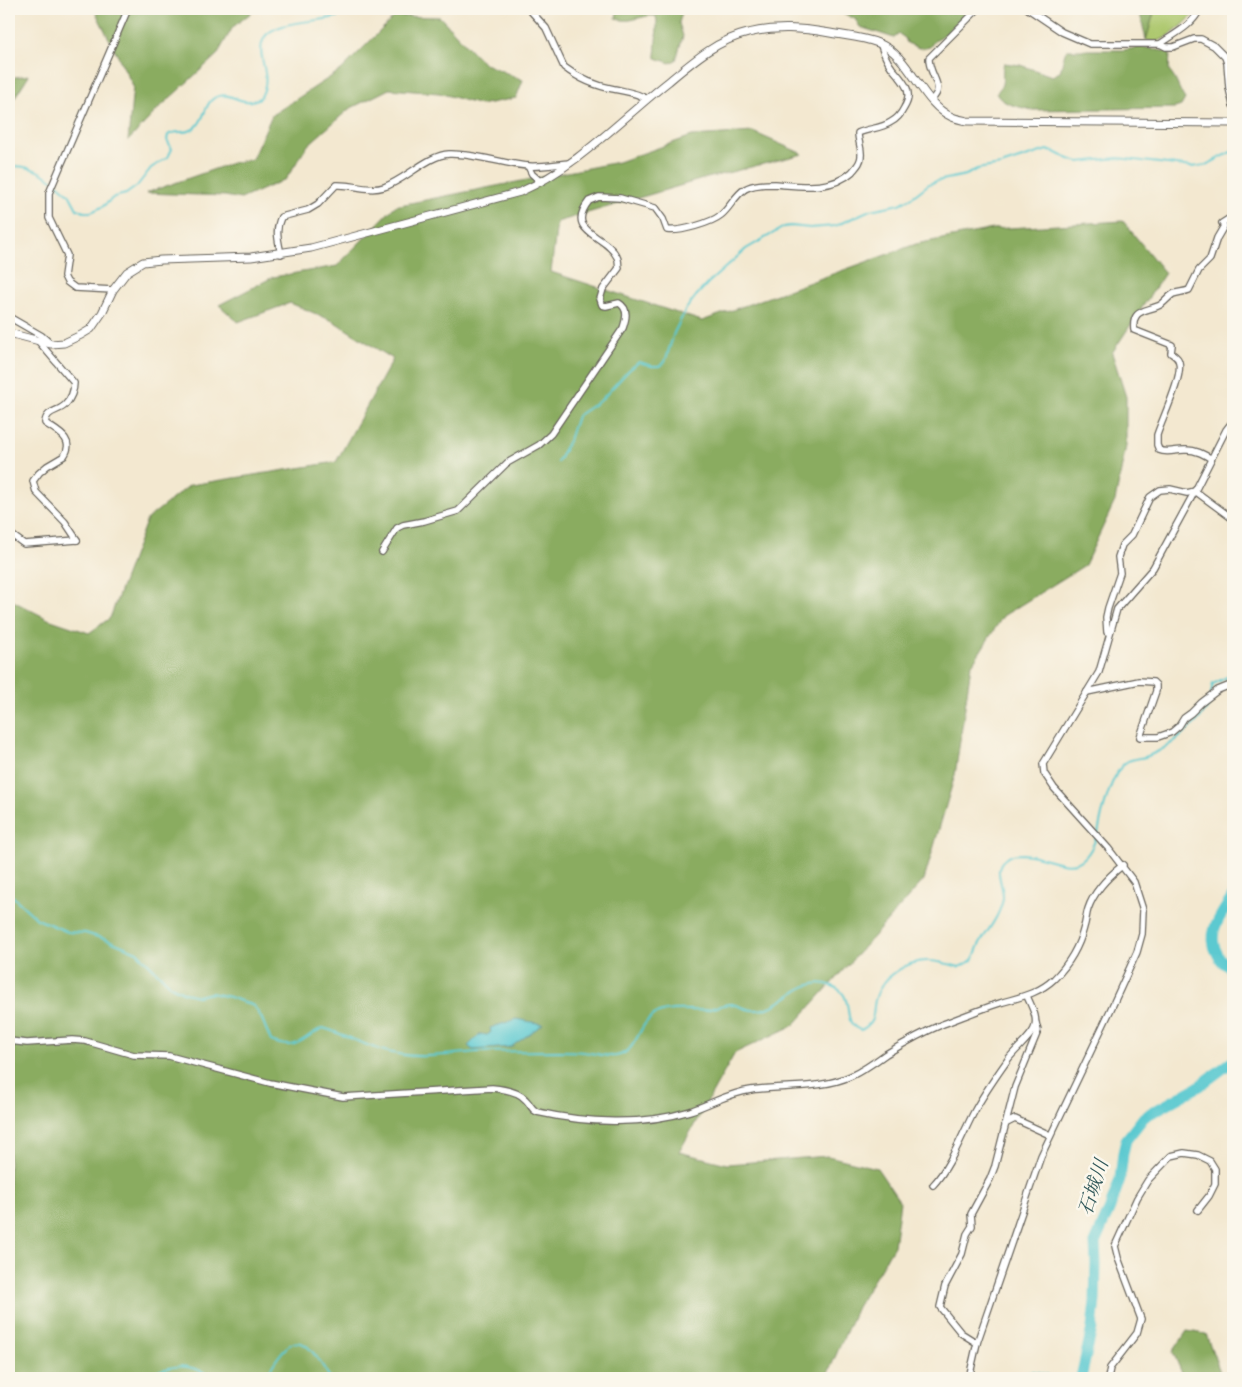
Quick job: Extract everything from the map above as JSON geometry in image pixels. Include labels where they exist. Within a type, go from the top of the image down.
[{"type":"street","points":[[113,290],[75,288],[67,282],[64,276],[67,255],[49,218],[48,202],[49,193],[128,9]]},
{"type":"street","points":[[529,9],[546,28],[564,67],[577,76],[602,86],[634,92],[647,99]]},
{"type":"street","points":[[931,100],[938,93],[939,88],[928,65],[929,58],[978,9]]},
{"type":"street","points":[[1028,9],[1062,32],[1090,44],[1160,44],[1166,47],[1173,47],[1201,39],[1214,46],[1225,57],[1228,88],[1233,106]]},
{"type":"street","points":[[1160,44],[1179,32],[1194,19],[1200,9]]},
{"type":"street","points":[[9,333],[51,344],[64,343],[91,329],[102,313],[113,290],[127,272],[143,262],[281,254],[311,248],[520,192],[541,182],[571,163],[691,63],[717,44],[746,33],[778,28],[803,28],[880,43],[895,54],[931,100],[951,117],[967,121],[1233,123]]},
{"type":"street","points":[[382,552],[397,528],[458,512],[507,463],[539,445],[551,434],[623,328],[627,317],[623,305],[620,303],[606,306],[602,304],[600,299],[603,289],[619,268],[618,258],[604,242],[584,228],[581,216],[589,201],[598,197],[620,198],[655,208],[663,219],[667,230],[676,231],[709,221],[721,215],[744,189],[753,186],[764,184],[809,186],[841,180],[860,163],[862,155],[858,133],[883,127],[894,121],[908,103],[908,90],[904,80],[892,67],[883,53],[880,43]]},
{"type":"street","points":[[281,254],[277,236],[277,226],[281,218],[308,210],[318,204],[336,185],[345,184],[375,189],[387,186],[413,172],[432,158],[449,154],[528,166],[571,163]]},
{"type":"street","points":[[528,166],[532,174],[541,182]]},
{"type":"street","points":[[1210,458],[1195,451],[1185,449],[1165,452],[1159,450],[1157,435],[1178,377],[1180,363],[1177,357],[1171,353],[1172,346],[1134,330],[1134,320],[1135,316],[1140,312],[1160,306],[1173,295],[1188,290],[1199,270],[1210,260],[1217,238],[1224,226],[1222,222],[1233,216]]},
{"type":"street","points":[[9,317],[42,336],[51,344]]},
{"type":"street","points":[[9,533],[24,544],[77,540],[65,522],[36,492],[33,481],[38,473],[66,453],[67,441],[63,434],[46,423],[45,419],[49,414],[65,405],[74,391],[74,383],[71,377],[39,342]]},
{"type":"street","points":[[970,1378],[978,1343],[1041,1156],[1110,1012],[1137,952],[1142,934],[1143,910],[1134,882],[1123,865],[1054,788],[1044,773],[1043,764],[1099,672],[1117,608],[1152,568],[1195,491],[1210,458],[1233,421]]},
{"type":"street","points":[[1108,639],[1106,617],[1120,573],[1118,557],[1122,545],[1132,535],[1150,497],[1160,490],[1170,489],[1188,493],[1195,491]]},
{"type":"street","points":[[1195,491],[1233,519]]},
{"type":"street","points":[[1087,692],[1139,680],[1153,682],[1156,685],[1156,691],[1140,734],[1140,737],[1144,738],[1158,737],[1172,732],[1201,703],[1218,690],[1233,684]]},
{"type":"street","points":[[9,1041],[26,1043],[72,1040],[134,1054],[169,1056],[270,1083],[343,1097],[492,1088],[521,1095],[532,1109],[537,1112],[576,1120],[615,1121],[644,1119],[691,1111],[734,1093],[753,1089],[791,1087],[831,1082],[850,1077],[927,1031],[1000,1003],[1027,996],[1053,980],[1065,966],[1077,948],[1088,909],[1094,896],[1110,876],[1123,865]]},
{"type":"street","points":[[978,1343],[957,1328],[940,1307],[940,1303],[947,1280],[962,1254],[967,1234],[972,1226],[971,1214],[990,1179],[1000,1150],[1022,1066],[1038,1031],[1034,1013],[1027,996]]},
{"type":"street","points":[[933,1185],[950,1159],[976,1110],[1011,1056],[1034,1030],[1036,1022]]},
{"type":"street","points":[[1005,1125],[1014,1119],[1050,1135]]},
{"type":"street","points":[[1108,1378],[1110,1368],[1137,1333],[1141,1319],[1115,1246],[1137,1198],[1148,1180],[1171,1156],[1184,1153],[1198,1155],[1210,1161],[1214,1169],[1215,1184],[1209,1196],[1198,1210]]},
{"type":"green space","points":[[94,9],[256,9],[233,27],[217,55],[159,108],[128,141],[133,86]]},
{"type":"green space","points":[[618,9],[683,9],[679,23],[683,36],[676,60],[670,63],[656,58],[656,16],[621,20],[616,18]]},
{"type":"green space","points":[[838,9],[969,9],[947,33],[934,41],[930,47],[919,48],[907,43],[905,38],[899,34],[894,38],[860,27],[855,19],[840,12]]},
{"type":"green space","points":[[1139,9],[1155,9],[1146,40]]},
{"type":"green space","points":[[1155,9],[1197,9],[1185,23],[1163,39],[1158,41],[1146,40]]},
{"type":"green space","points":[[395,16],[440,17],[483,63],[523,80],[516,98],[480,105],[439,93],[389,89],[349,109],[308,145],[286,179],[241,199],[225,196],[146,193],[232,163],[252,159],[272,115],[341,70]]},
{"type":"green space","points":[[1143,47],[1170,53],[1169,71],[1185,99],[1181,106],[1175,108],[1033,110],[1007,103],[996,93],[1001,86],[1004,63],[1020,65],[1052,76],[1060,72],[1067,50],[1123,50]]},
{"type":"green space","points":[[29,75],[12,102],[9,103],[9,78]]},
{"type":"green space","points":[[753,132],[803,154],[703,179],[557,222],[551,272],[702,321],[916,244],[993,229],[1123,221],[1165,273],[1112,353],[1126,397],[1126,446],[1115,501],[1085,565],[1003,616],[971,666],[955,775],[924,880],[794,1025],[735,1053],[679,1152],[727,1164],[828,1156],[877,1168],[900,1202],[894,1246],[857,1307],[826,1378],[9,1378],[9,599],[48,619],[89,633],[110,618],[147,519],[190,485],[336,462],[393,359],[333,321],[290,303],[238,322],[219,305],[273,277],[337,266],[395,206],[618,162],[692,136]]},
{"type":"green space","points":[[1187,1331],[1206,1334],[1220,1372],[1220,1378],[1184,1378],[1173,1352]]},
{"type":"water","points":[[516,1019],[543,1024],[511,1047],[473,1050],[468,1046],[480,1034],[487,1035],[491,1032],[490,1028]]},
{"type":"waterway","points":[[56,183],[69,194],[77,209],[84,212],[91,212],[102,207],[114,197],[126,194],[137,186],[151,168],[168,157],[172,149],[167,140],[168,135],[194,129],[200,122],[208,104],[214,98],[224,95],[242,101],[253,101],[260,98],[266,82],[261,52],[262,45],[264,38],[270,32],[289,24],[334,18],[352,9]]},
{"type":"waterway","points":[[558,462],[569,440],[577,416],[601,400],[639,362],[652,366],[660,366],[665,362],[674,333],[686,309],[696,296],[746,249],[784,227],[810,228],[835,226],[870,210],[900,204],[929,184],[937,181],[966,175],[977,169],[1001,165],[1047,150],[1079,162],[1118,158],[1192,167],[1206,165],[1233,151]]},
{"type":"waterway","points":[[9,166],[21,166],[32,169],[52,180]]},
{"type":"waterway","points":[[1211,693],[1213,684],[1233,674]]},
{"type":"waterway","points":[[1098,833],[1107,796],[1120,768],[1127,761],[1148,756],[1176,740],[1195,724],[1212,697]]},
{"type":"waterway","points":[[9,893],[37,919],[68,932],[85,933],[137,952],[171,986],[185,993],[198,996],[211,993],[230,997],[254,1006],[262,1019],[271,1041],[280,1044],[294,1044],[323,1028],[378,1049],[408,1055],[563,1051],[616,1056],[629,1049],[645,1024],[656,1014],[674,1010],[705,1010],[731,1004],[753,1010],[765,1009],[799,990],[817,983],[837,988],[843,994],[850,1021],[861,1030],[872,1019],[879,990],[897,971],[920,961],[959,967],[972,960],[1002,904],[1003,893],[999,867],[1005,859],[1009,856],[1023,854],[1066,864],[1075,863],[1083,859],[1090,851],[1096,838]]},
{"type":"waterway","name":"石城川","points":[[1233,896],[1220,916],[1213,938],[1220,958],[1225,964],[1233,968]]},
{"type":"waterway","name":"石城川","points":[[1081,1378],[1092,1328],[1095,1301],[1095,1243],[1120,1179],[1126,1140],[1144,1117],[1198,1087],[1233,1061]]},
{"type":"waterway","points":[[265,1378],[283,1351],[297,1342],[312,1351],[330,1378]]},
{"type":"waterway","points":[[143,1378],[162,1370],[179,1366],[195,1369],[214,1378]]},
{"type":"waterway","points":[[1013,1378],[1028,1371],[1054,1378]]},
{"type":"waterway","points":[[1071,1378],[1082,1375]]}]
